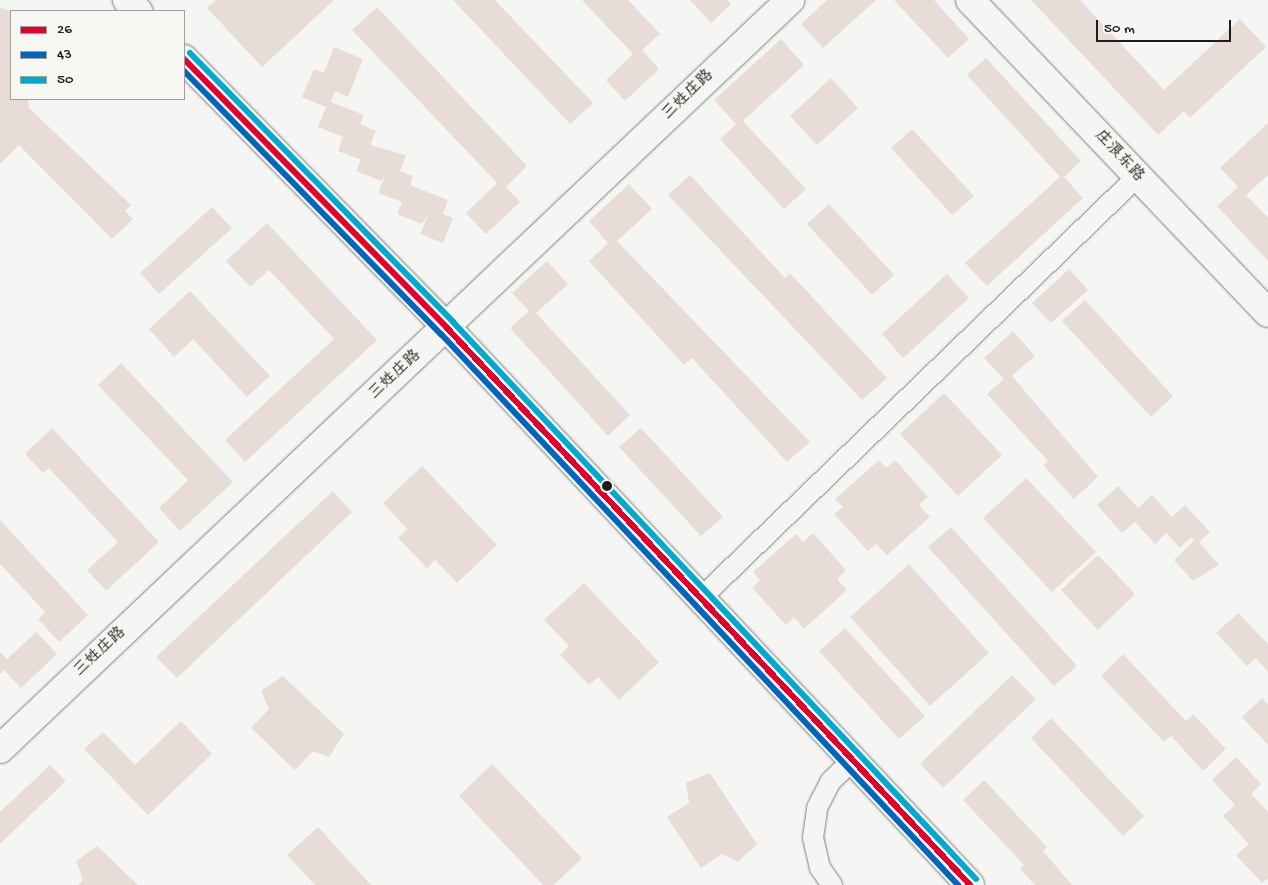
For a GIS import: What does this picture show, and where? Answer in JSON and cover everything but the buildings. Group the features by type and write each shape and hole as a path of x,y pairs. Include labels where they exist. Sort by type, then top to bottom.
{"street":[{"path":"127,0 137,10"},
{"name":"三姓庄路","path":"0,749 447,328 790,0"},
{"name":"庄浪东路","path":"970,0 1268,313"},
{"path":"185,59 447,328 970,885"},
{"path":"701,598 1137,177"},
{"path":"829,884 820,868 813,838 817,808 831,781 853,760"}],"transit line":[{"name":"50","path":"190,53 453,322 976,879"},
{"name":"26","path":"185,60 447,328 970,885"},
{"name":"43","path":"185,72 441,334 958,885"}]}
